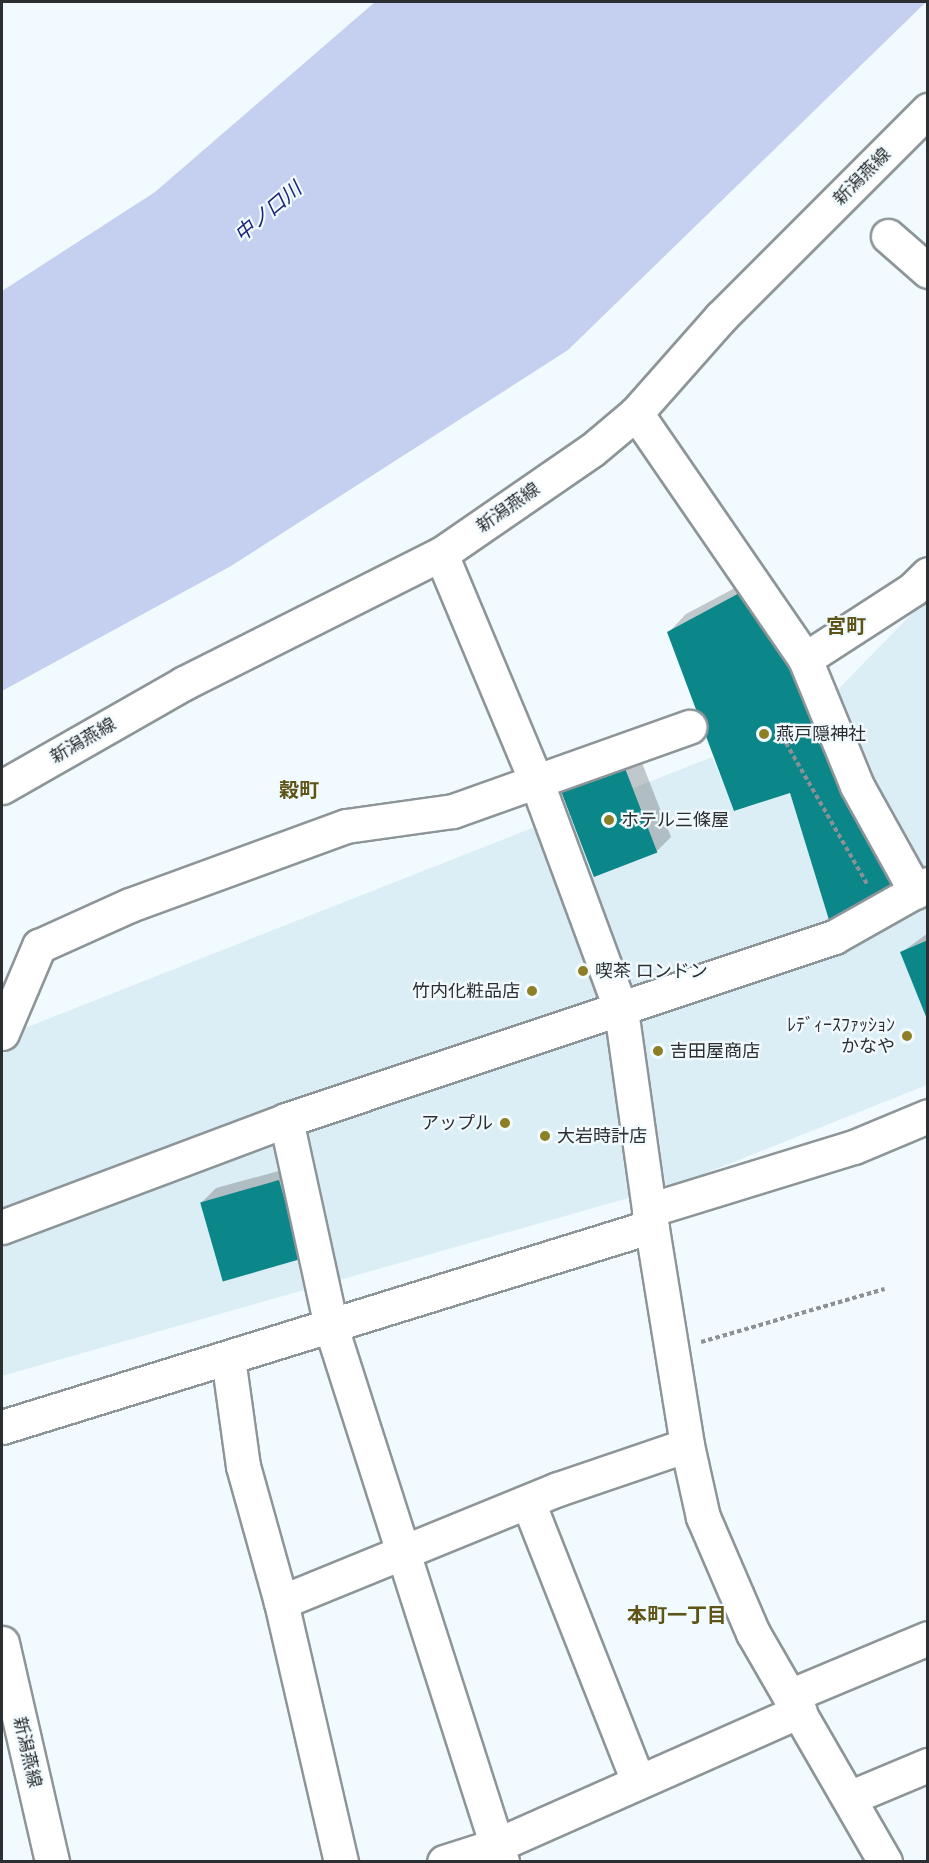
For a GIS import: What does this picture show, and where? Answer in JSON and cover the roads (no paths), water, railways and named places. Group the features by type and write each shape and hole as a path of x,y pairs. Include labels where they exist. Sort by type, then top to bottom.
{"street":[{"name":"新潟燕線","path":"2,788 184,683 441,554 592,450 636,413 721,317 927,110"},
{"path":"888,236 927,271"},
{"path":"2,1227 286,1120 834,938 922,888 857,786 806,659 636,413"},
{"path":"441,554 537,783 621,1010 650,1218 687,1445 703,1516 753,1633 796,1703 885,1862"},
{"path":"806,659 913,589 927,574"},
{"path":"2,1033 39,946 130,904 346,826 453,811 690,727"},
{"path":"2,1426 331,1327 854,1147 927,1116"},
{"path":"286,1120 331,1327 500,1853"},
{"path":"228,1358 243,1466 281,1602 341,1862"},
{"path":"281,1602 528,1502 687,1445"},
{"path":"528,1502 638,1780"},
{"path":"444,1862 500,1853 638,1780 927,1638"},
{"name":"新潟燕線","path":"2,1643 6,1679 52,1862"},
{"path":"849,1798 927,1765"}],"water":[{"name":"中ノ口川","path":"375,2 926,2 568,350 231,566 2,691 2,291 155,192"}],"place":[{"name":"燕戸隠神社","path":"764,734"},
{"name":"ホテル三條屋","path":"609,820"},
{"name":"喫茶 ロンドン","path":"583,971"},
{"name":"竹内化粧品店","path":"532,991"},
{"name":"ﾚﾃﾞｨｰｽﾌｧｯｼｮﾝ かなや","path":"907,1036"},
{"name":"吉田屋商店","path":"658,1051"},
{"name":"アップル","path":"505,1123"},
{"name":"大岩時計店","path":"545,1136"}],"district":[{"name":"宮町","path":"846,626"},
{"name":"穀町","path":"299,790"},
{"name":"本町一丁目","path":"677,1615"}]}
